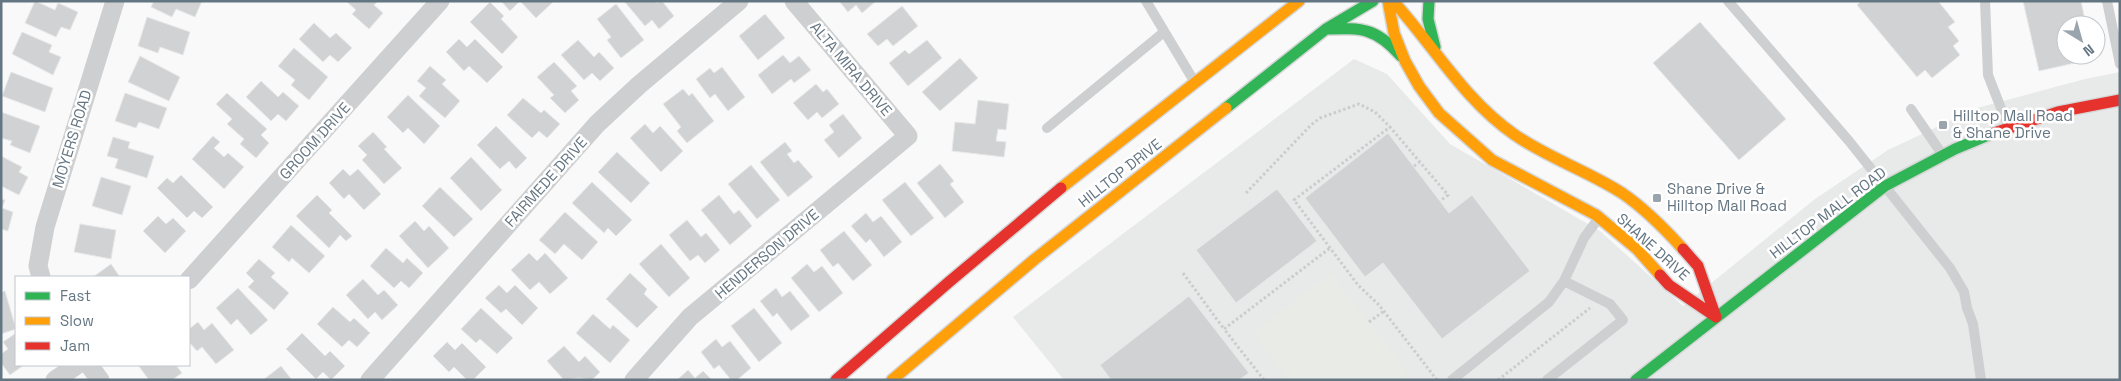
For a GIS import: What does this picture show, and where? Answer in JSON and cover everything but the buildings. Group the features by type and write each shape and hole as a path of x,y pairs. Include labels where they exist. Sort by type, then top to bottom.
{"street":[{"name":"MOYERS ROAD","path":"41,276 38,266 45,227 114,1"},
{"name":"GROOM DRIVE","path":"190,279 440,1"},
{"name":"FAIRMEDE DRIVE","path":"370,380 597,124 639,85 739,1"},
{"name":"ALTA MIRA DRIVE","path":"794,1 908,136"},
{"name":"HILLTOP DRIVE","path":"836,380 907,317 1195,82 1299,1"},
{"name":"HILLTOP DRIVE","path":"892,380 1035,259 1326,29 1373,1"},
{"name":"SHANE DRIVE","path":"1388,1 1394,33 1405,61 1419,86 1439,113 1492,160 1599,218 1637,249 1669,285 1716,317"},
{"name":"SHANE DRIVE","path":"1393,1 1413,23 1469,96 1515,135 1622,193 1663,227 1698,266 1716,317"},
{"path":"1429,1 1428,19 1437,56"},
{"path":"1326,29 1338,8"},
{"path":"1326,29 1362,28 1375,32 1386,38 1405,61"},
{"name":"HILLTOP MALL ROAD","path":"1636,380 1885,186 1943,155 2008,127 2058,112 2120,100"},
{"name":"HENDERSON DRIVE","path":"634,380 690,317 908,136"},
{"path":"55,380 75,366"},
{"path":"90,366 100,380"}],"lane":[{"path":"1146,1 1195,82"},
{"path":"1728,1 1849,141 1950,268 1964,292 1973,324 1981,380"},
{"path":"1985,1 1988,75 2008,127"},
{"path":"2107,1 2120,64"},
{"path":"1047,128 1164,32"},
{"path":"1911,109 1943,155"},
{"path":"1452,380 1549,302 1564,281 1584,238 1599,218"},
{"path":"1547,380 1623,320 1610,304 1564,281"}],"path":[{"path":"1246,193 1320,118 1358,104 1375,112 1390,127 1448,195 1440,201"},
{"path":"1390,127 1294,200 1358,285 1384,311 1437,380"},
{"path":"1414,166 1419,163"},
{"path":"1224,330 1330,248"},
{"path":"1182,273 1264,380"},
{"path":"1498,380 1590,308"},
{"path":"1369,322 1384,311"}],"shaded area":[{"path":"1354,59 1387,74 1450,144 1600,231 1683,306 1815,199 1888,150 1977,108 2085,79 2120,72 2120,380 1064,380 1013,317"},
{"path":"1327,276 1332,276 1409,373 1401,380 1288,380 1255,336 1256,331"}],"traffic: fast":[{"path":"1226,108 1326,29 1373,1"},
{"path":"1429,1 1428,19 1435,47"},
{"path":"1327,29 1350,29 1368,32 1384,40 1401,56"},
{"path":"1636,380 1885,186 1955,149 1991,134"}],"traffic: slow":[{"path":"1061,188 1299,1"},
{"path":"1388,1 1394,33 1405,61 1419,86 1439,113 1492,160 1596,215 1637,249 1660,275"},
{"path":"1393,1 1450,72 1480,106 1497,121 1515,135 1554,158 1622,193 1654,219 1683,249"},
{"path":"892,380 1035,259 1226,108"}],"traffic: jam":[{"path":"1991,134 2058,112 2120,100"},
{"path":"836,380 1061,188"},
{"path":"1683,249 1698,266 1716,317"},
{"path":"1660,275 1669,285 1716,317"}],"place":[{"name":"Hilltop Mall Road & Shane Drive","path":"1943,125"},
{"name":"Shane Drive & Hilltop Mall Road","path":"1657,198"}]}
